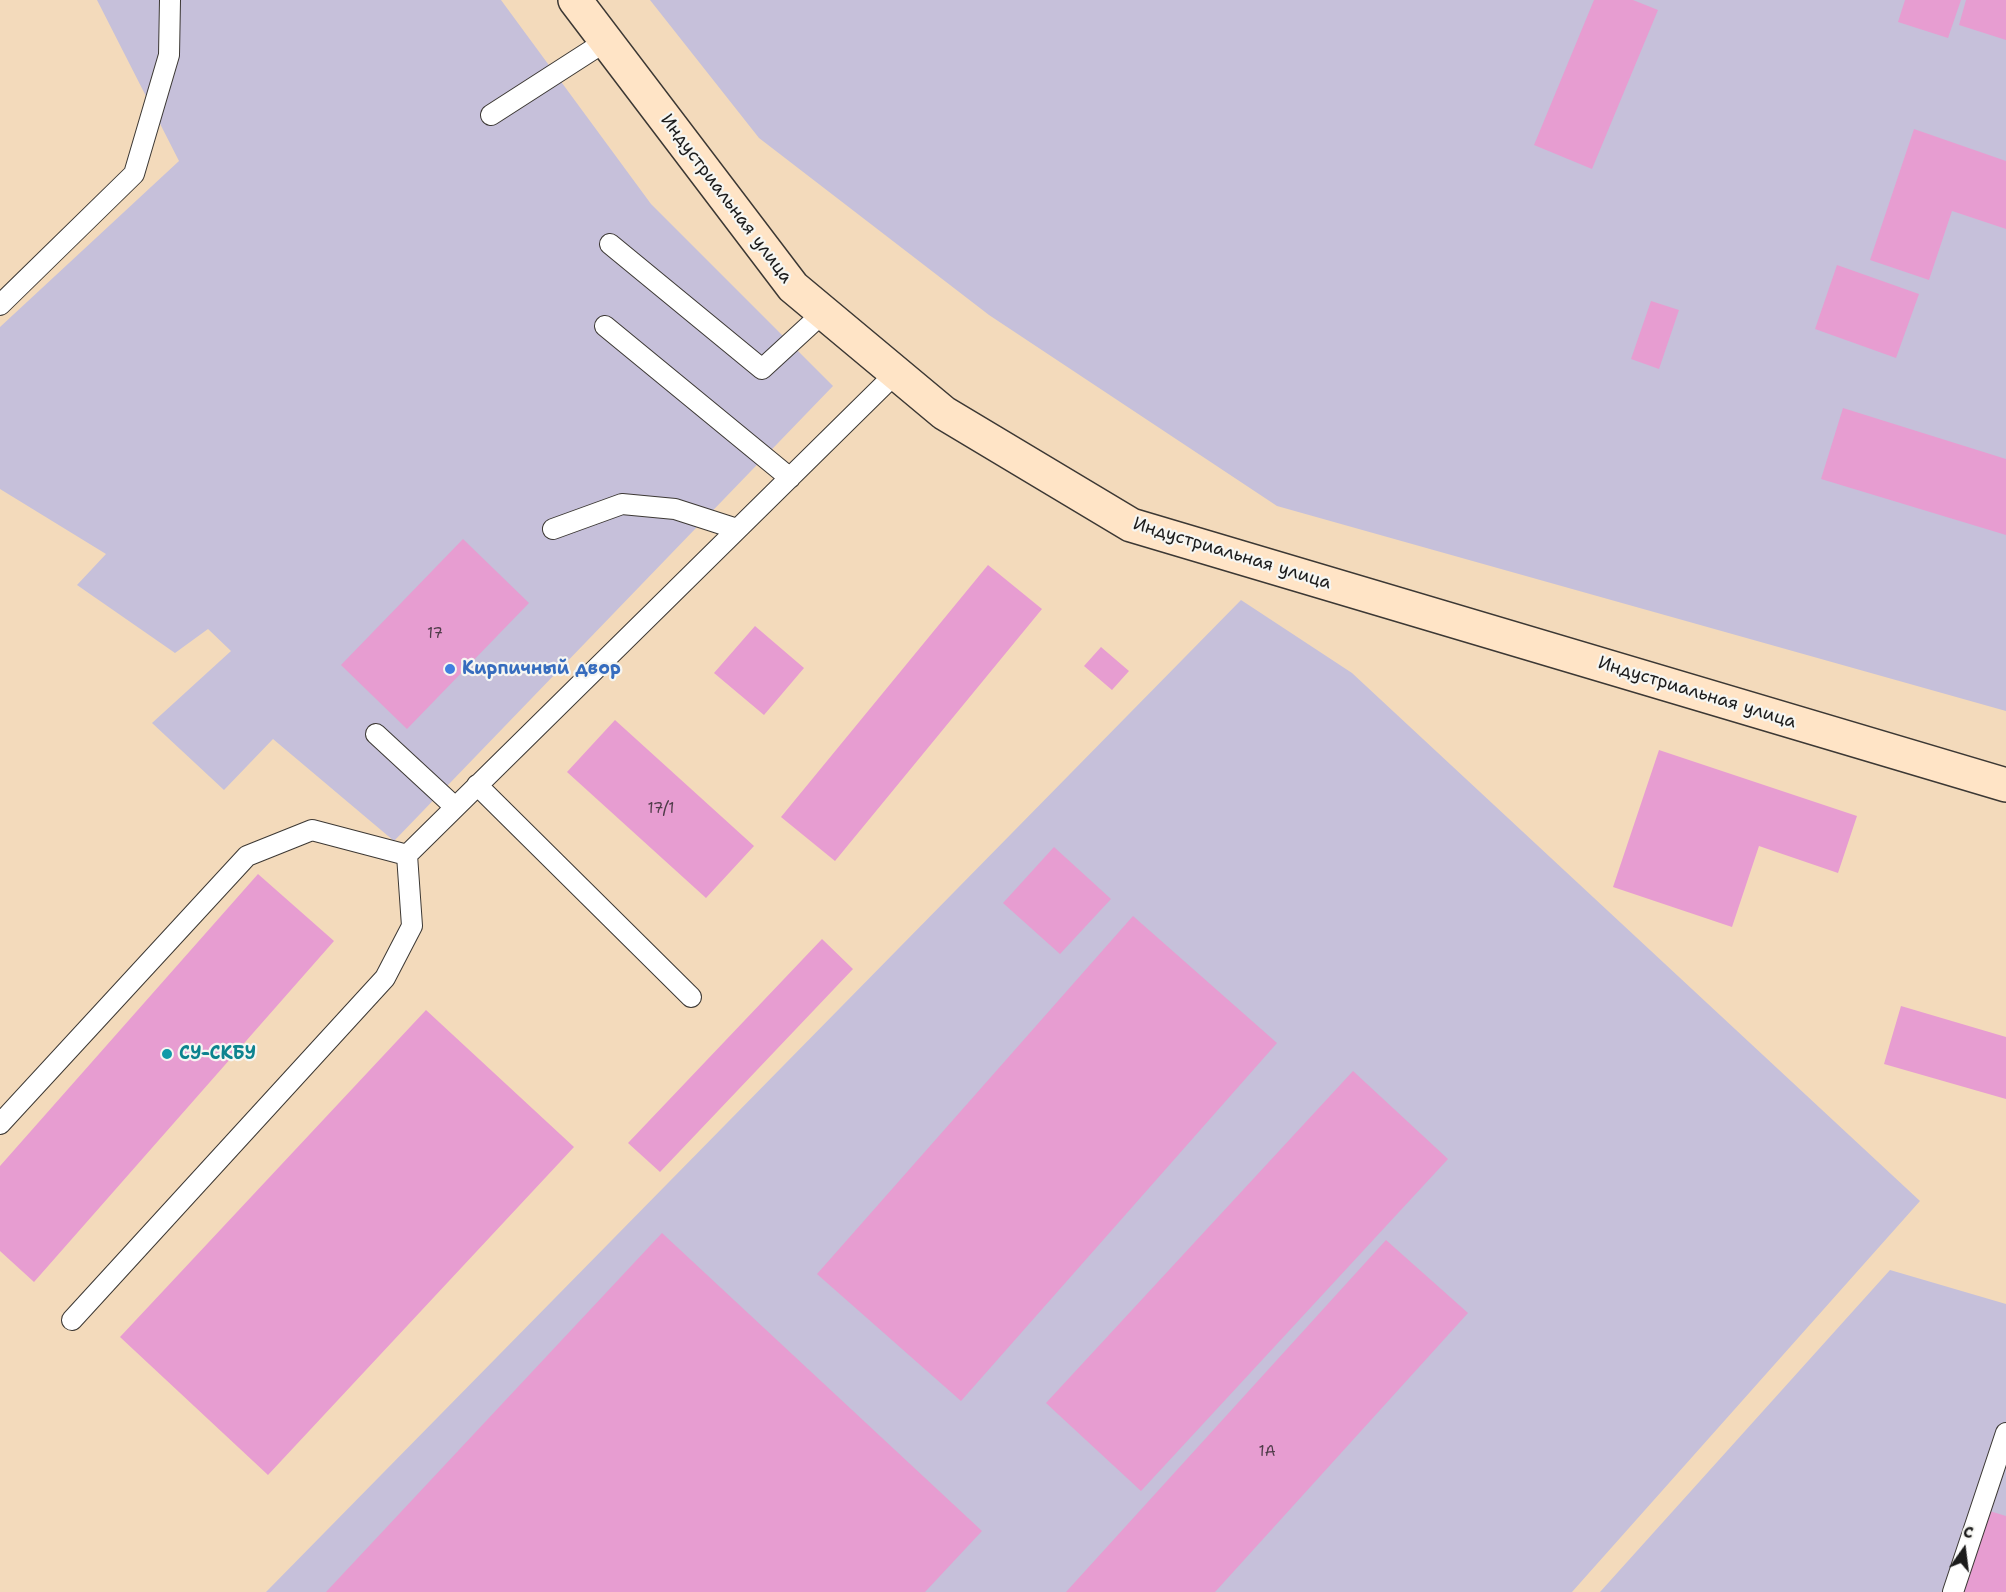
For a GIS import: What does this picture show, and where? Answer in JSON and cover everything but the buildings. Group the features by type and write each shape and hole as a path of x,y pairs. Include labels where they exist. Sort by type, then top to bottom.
{"street":[{"name":"Индустриальная улица","path":"575,0 793,287 944,414 1131,525 2006,785"}],"lane":[{"path":"0,305 134,174 169,55 170,0"},
{"path":"490,114 606,41"},
{"path":"610,244 762,369 824,312"},
{"path":"605,326 790,478"},
{"path":"72,1320 385,978 412,926 407,855 896,373"},
{"path":"554,529 622,504 675,509 737,529"},
{"path":"376,734 455,807"},
{"path":"477,785 691,997"},
{"path":"0,1124 247,855 312,830 407,855"},
{"path":"1953,1592 2006,1433"}],"shaded area":[{"path":"97,0 501,0 651,204 833,386 394,841 273,739 224,790 152,723 231,651 208,629 175,653 77,585 106,554 0,489 0,327 179,161"},
{"path":"650,0 2006,0 2006,711 1277,506 989,315 759,138"},
{"path":"1241,600 1352,673 1920,1201 1572,1592 266,1592"},
{"path":"1890,1270 2006,1304 2006,1592 1600,1592"}],"place":[{"name":"Кирпичный двор","path":"450,669"},
{"name":"СУ-СКБУ","path":"167,1054"}]}
